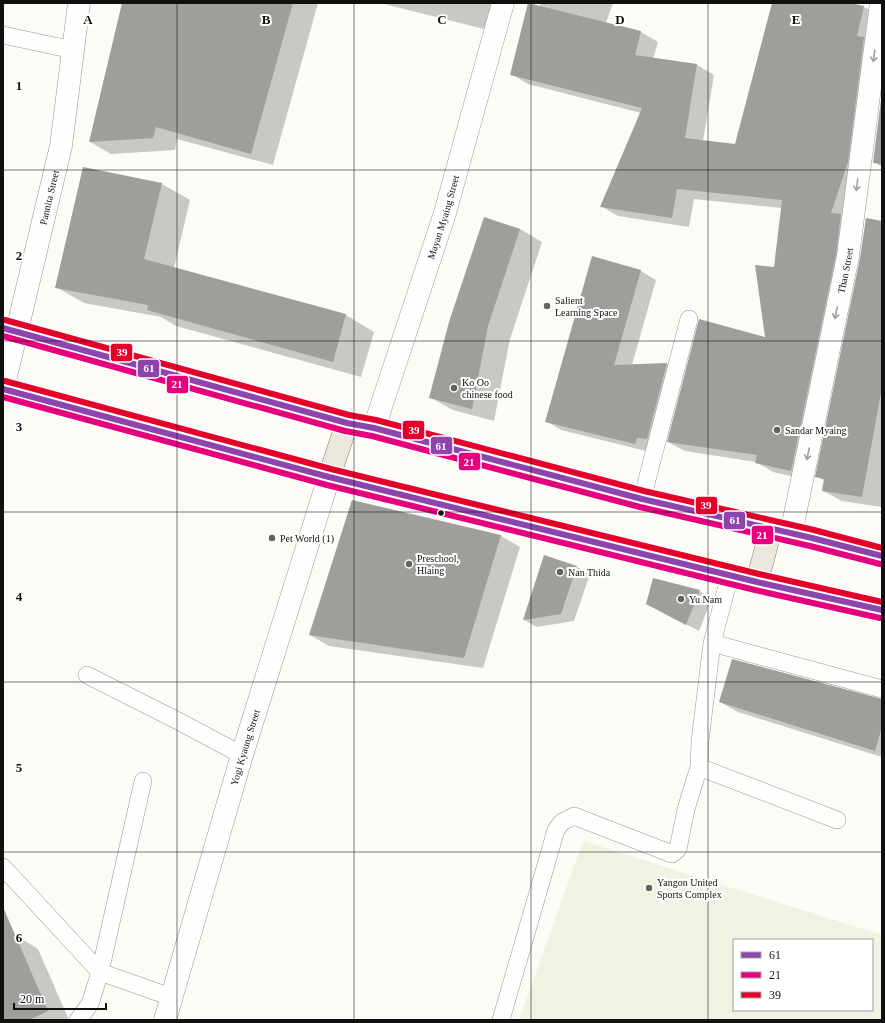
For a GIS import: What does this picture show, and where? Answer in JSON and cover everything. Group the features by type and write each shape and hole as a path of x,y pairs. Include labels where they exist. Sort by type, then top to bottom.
{"main road":[{"path":"10,330 347,423 374,428 642,499 812,538 882,556"},
{"path":"3,389 329,476 757,582 882,610"},
{"path":"329,476 347,423"},
{"path":"757,582 781,532"}],"street":[{"name":"Pannita Street","path":"3,389 10,330 60,146 79,3"},
{"name":"Mayan Myaing Street","path":"374,428 445,213 503,3"},
{"name":"Than Street","path":"781,532 848,256 881,3"},
{"name":"Yogi Kyaung Street","path":"165,1020 242,755 329,476"}],"lane":[{"path":"3,35 73,50"},
{"path":"642,499 689,319"},
{"path":"501,1020 556,830 562,822 574,816 672,854 678,849 686,809 699,767 700,741 712,643 730,575"},
{"path":"712,643 882,689"},
{"path":"87,675 242,755"},
{"path":"699,767 837,820"},
{"path":"78,1020 90,1004 100,972 143,781"},
{"path":"3,867 100,972 171,997"}],"green space":[{"name":"Yangon United Sports Complex","path":"583,841 882,935 882,1020 519,1020"}],"building":[{"path":"122,3 293,3 251,154 156,127 153,138 89,142"},
{"path":"528,3 641,31 635,55 697,64 685,138 735,144 772,3 850,3 864,6 857,36 864,37 848,162 831,213 841,214 836,254 791,471 755,463 757,455 667,442 699,319 765,337 755,265 774,267 782,200 677,189 672,218 600,207 642,108 510,75"},
{"path":"882,92 882,164 873,163"},
{"path":"83,167 162,183 144,259 346,314 333,362 147,310 148,305 55,288"},
{"path":"484,217 520,229 488,326 472,409 429,398 449,322"},
{"path":"866,218 882,221 882,387 862,497 822,491 824,479 815,477 860,258"},
{"path":"592,256 641,270 614,365 667,363 647,439 637,438 635,444 545,422"},
{"path":"352,500 501,535 464,658 309,635"},
{"path":"544,555 577,566 561,614 523,620"},
{"path":"653,578 700,590 686,625 646,604"},
{"path":"732,659 882,699 882,727 875,751 719,702"},
{"path":"3,907 48,1011 29,1020 3,1020"}],"transit line":[{"name":"39","path":"5,320 349,415 376,420 644,491 814,530 882,548"},
{"name":"61","path":"3,328 347,423 374,428 642,499 812,538 882,556"},
{"name":"21","path":"3,336 345,431 372,436 640,507 810,546 880,564"},
{"name":"39","path":"5,381 331,469 759,574 882,602"},
{"name":"61","path":"3,389 329,477 757,582 882,610"},
{"name":"21","path":"3,397 327,485 755,590 880,618"}],"place":[{"name":"Salient Learning Space","path":"547,306"},
{"name":"Ko Oo chinese food","path":"454,388"},
{"name":"Sandar Myaing","path":"777,430"},
{"name":"Pet World (1)","path":"272,538"},
{"name":"Preschool, Hlaing","path":"409,564"},
{"name":"Nan Thida","path":"560,572"},
{"name":"Yu Nam","path":"681,599"},
{"name":"Yangon United Sports Complex","path":"649,888"}]}
